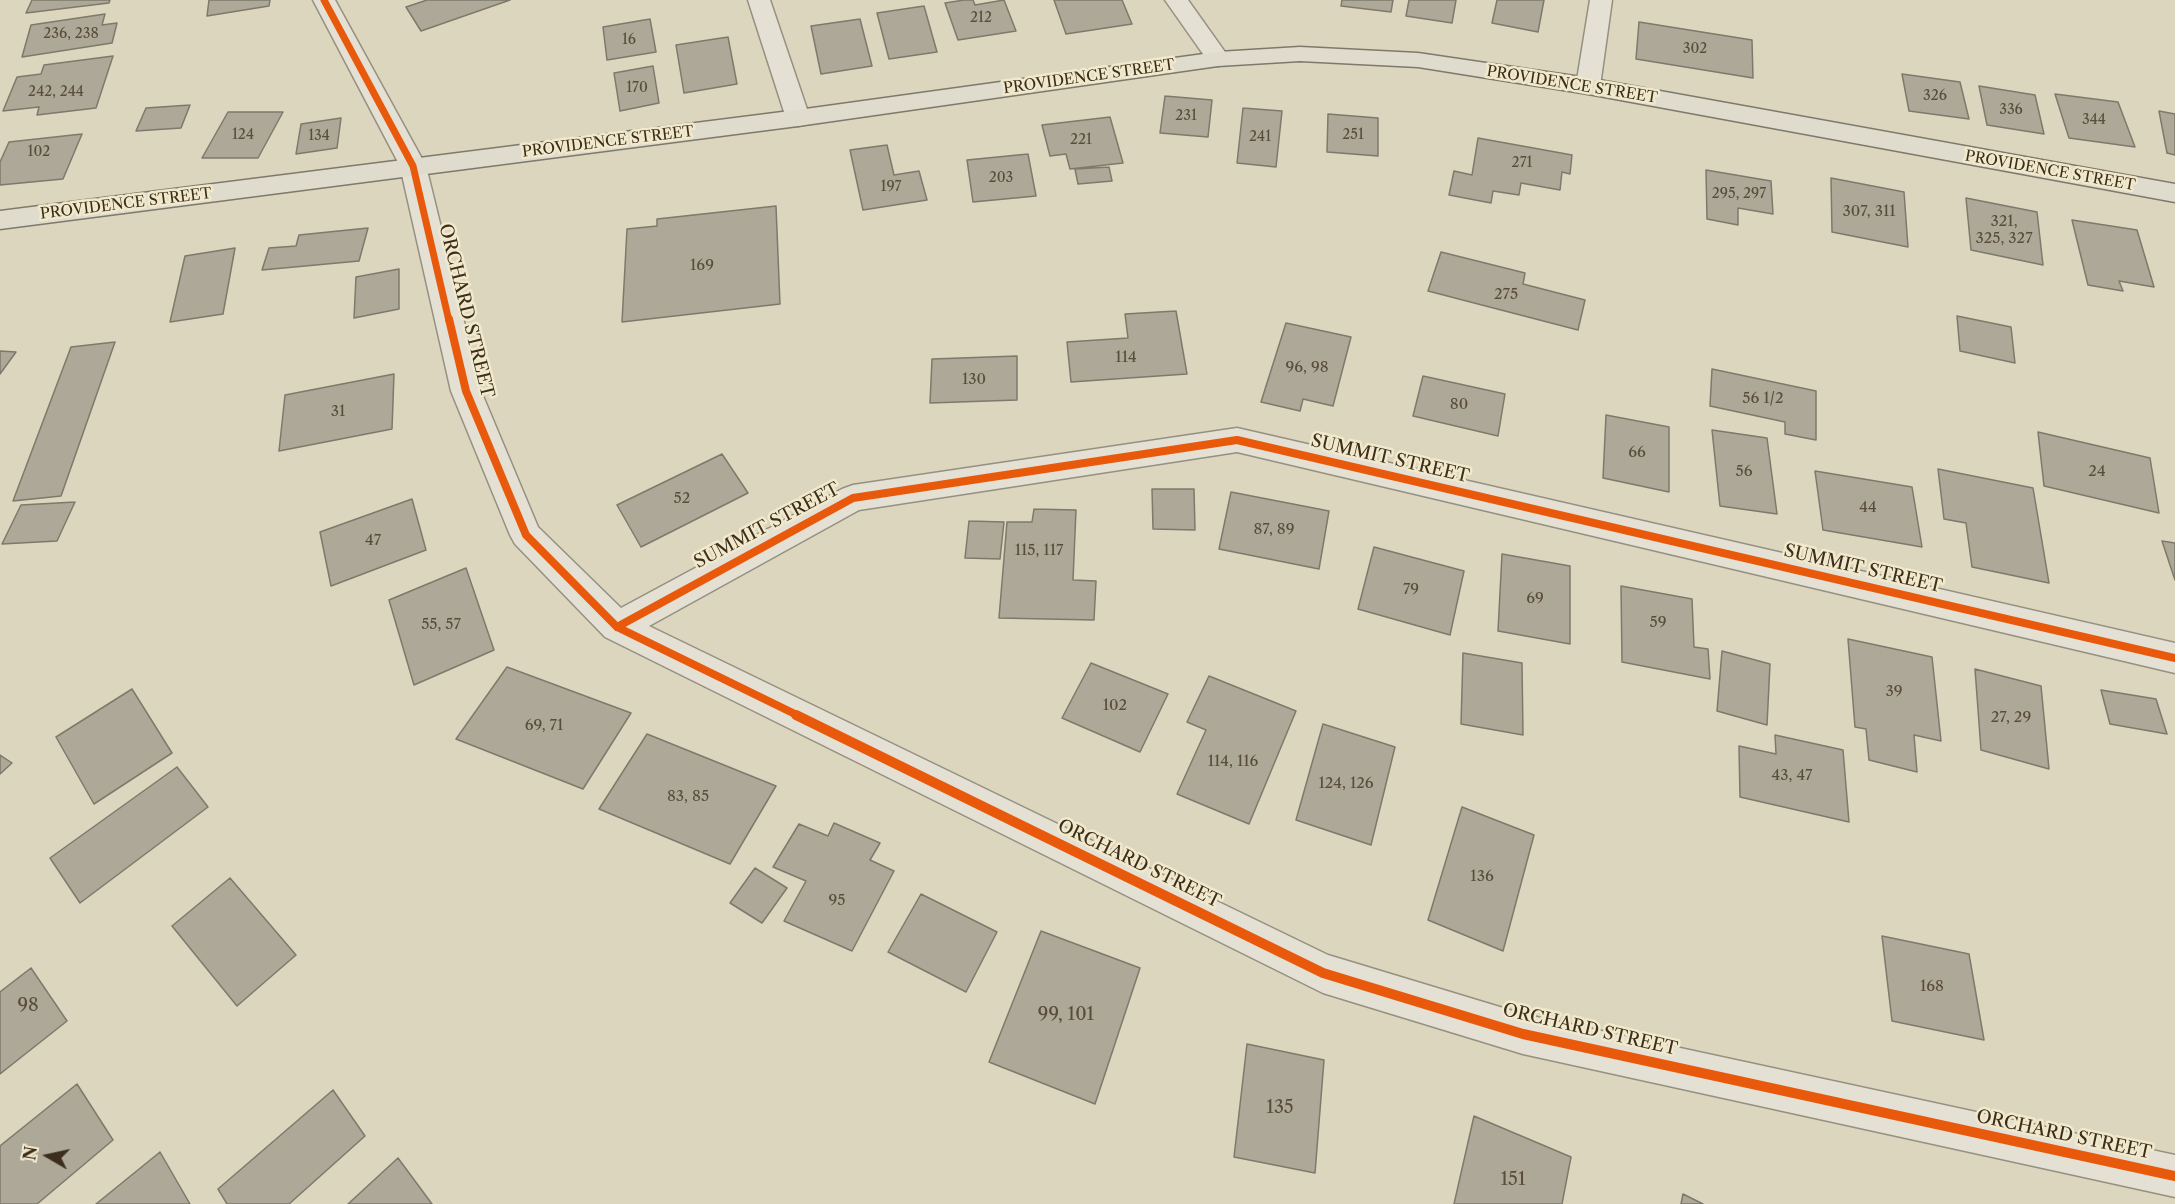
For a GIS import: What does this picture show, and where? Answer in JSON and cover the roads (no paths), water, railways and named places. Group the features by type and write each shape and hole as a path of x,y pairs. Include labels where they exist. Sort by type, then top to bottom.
{"main road":[{"name":"PROVIDENCE STREET","path":"0,220 798,118 1218,59 1300,54 1418,60 1588,86 2175,193"}],"street":[{"name":"ORCHARD STREET","path":"324,0 413,166 466,391 526,535 617,627 1323,973 1523,1034 2175,1176"},
{"path":"759,0 798,118"},
{"path":"1176,0 1218,59"},
{"path":"1588,86 1601,0"},
{"name":"SUMMIT STREET","path":"617,627 853,498 1237,440 2175,658"}]}
